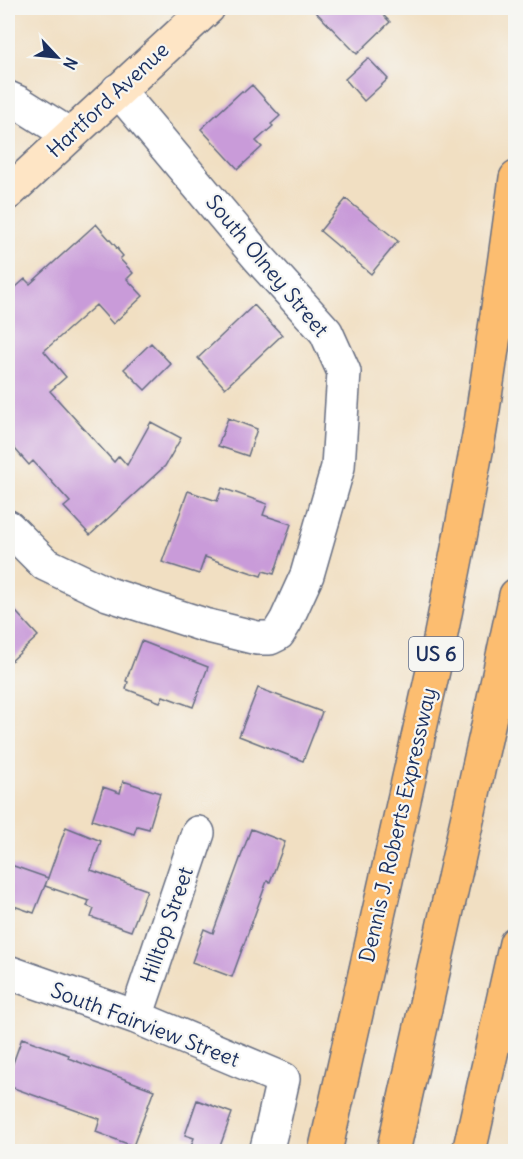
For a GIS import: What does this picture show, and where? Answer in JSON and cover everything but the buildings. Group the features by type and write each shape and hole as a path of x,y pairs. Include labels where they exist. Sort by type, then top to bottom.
{"highway":[{"name":"Dennis J. Roberts Expressway","path":"326,1143 439,644 460,538 480,430 516,178"},
{"path":"393,1152 516,595"},
{"path":"469,1152 516,943"}],"main road":[{"name":"Hartford Avenue","path":"8,193 208,8"}],"street":[{"name":"South Olney Street","path":"8,527 45,564 108,594 204,626 257,638 270,638 278,634 286,621 307,575 338,467 344,372 326,332 259,258 118,90"},
{"path":"8,98 70,135"},
{"name":"Hilltop Street","path":"136,1017 198,833"},
{"name":"South Fairview Street","path":"8,972 136,1017 283,1079 266,1152"}]}
